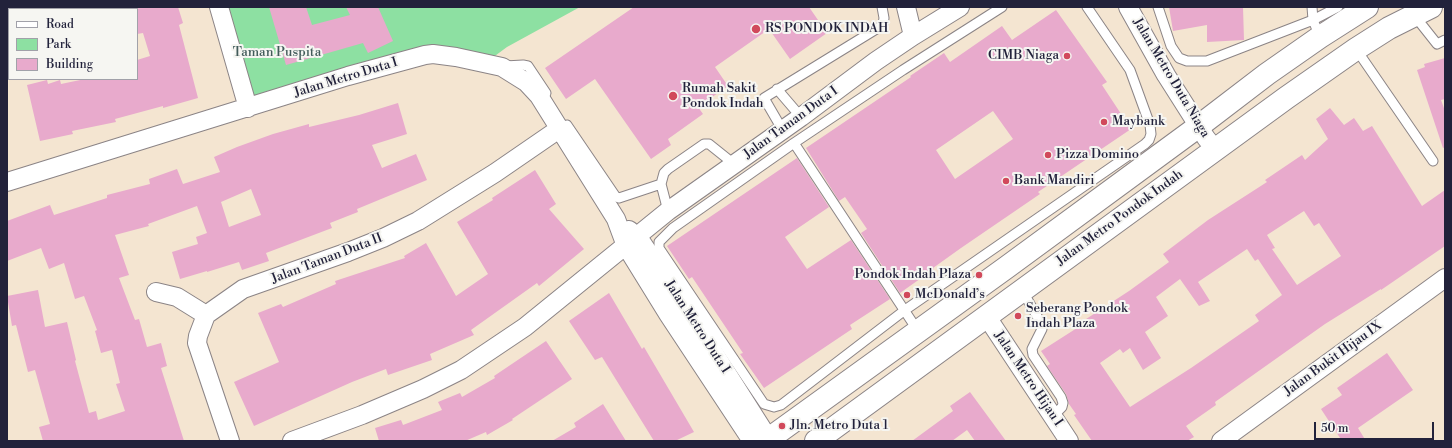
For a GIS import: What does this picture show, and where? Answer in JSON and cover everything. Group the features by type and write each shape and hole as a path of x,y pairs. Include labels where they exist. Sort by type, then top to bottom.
{"highway":[{"name":"Jalan Metro Pondok Indah","path":"764,440 1007,267 1198,126 1267,74 1317,29 1367,7"},
{"name":"Jalan Metro Pondok Indah","path":"816,441 1215,149 1356,49 1422,11"}],"street":[{"path":"219,7 248,108"},
{"path":"906,7 913,36"},
{"name":"Jalan Taman Duta I","path":"632,241 668,211 801,117 876,60 960,7"},
{"name":"Jalan Metro Duta Niaga","path":"1128,7 1166,74 1198,126 1215,149"},
{"name":"Jalan Metro Duta I","path":"7,182 348,76 425,55 433,54 456,57 502,67 526,82 539,96 616,219 632,241 688,301 713,368 753,401 764,440"},
{"name":"Jalan Taman Duta II","path":"206,315 243,289 348,252 383,238 418,220 495,173 559,129"},
{"path":"292,441 423,390 461,370 525,328 632,241"},
{"name":"Jalan Metro Duta I","path":"632,241 668,314 713,368 764,440"},
{"name":"Jalan Bukit Hijau IX","path":"1221,441 1445,278"},
{"path":"156,292 177,297 206,315 197,343 230,441"},
{"path":"668,314 688,301"},
{"name":"Jalan Metro Hijau I","path":"987,317 1069,441"}],"lane":[{"path":"782,129 764,99 765,96 878,28 883,24 884,18 882,7"},
{"path":"1002,7 794,143 673,228 659,242 659,248 688,301 753,401 774,408 781,404 904,310 1149,140 1151,134 1150,125 1130,70 1087,7"},
{"path":"1158,7 1171,46 1179,58 1187,61 1207,61 1317,29 1338,7"},
{"path":"1312,7 1317,29"},
{"path":"1422,11 1437,44 1445,40"},
{"path":"1356,49 1433,161"},
{"path":"502,67 528,66 616,197 619,198 661,184"},
{"path":"777,89 801,117"},
{"path":"794,143 918,331"},
{"path":"668,211 661,184 664,173 668,168 704,144 709,144 734,164"},
{"path":"1022,290 1042,325 1042,329 1032,349 1033,355 1063,403 1062,407 1053,416"}],"green space":[{"name":"Taman Puspita","path":"216,7 580,7 507,47 484,64 433,57 245,112"}],"building":[{"path":"178,7 183,23 179,25 198,98 115,119 116,122 72,131 73,134 40,141 27,85 47,80 48,84 60,80 61,84 80,80 138,80 138,60 150,56 143,33 138,34 137,8"},
{"path":"269,7 306,7 312,25 350,15 346,7 378,7 393,41 368,53 363,43 286,65"},
{"path":"634,7 809,7 827,33 790,59 769,29 715,67 728,86 698,107 703,114 668,139 671,145 651,159 595,79 566,99 545,68"},
{"path":"1169,7 1243,7 1244,40 1207,42 1207,25 1173,31"},
{"path":"1056,10 1107,82 1102,85 1131,129 1038,192 1040,194 961,248 900,293 861,233 867,229 845,197 839,201 806,148 944,53 950,62 1002,26 1012,40","holes":["993,111 1013,139 955,179 936,150"]},
{"path":"1445,58 1445,99 1441,100 1445,111 1445,147 1443,148 1417,70 1425,67 1424,64"},
{"path":"398,103 407,134 372,145 382,168 416,154 427,180 357,209 358,212 330,223 332,228 266,253 269,261 242,270 239,262 180,279 172,252 198,244 196,237 207,233 197,206 148,224 149,226 115,235 129,275 119,278 135,320 139,319 147,347 161,343 167,366 161,368 184,441 43,441 39,427 50,424 35,370 28,372 16,325 12,326 7,296 38,290 45,327 67,322 75,361 89,413 96,411 98,420 125,411 116,384 120,383 112,350 101,353 95,331 97,330 84,296 75,299 64,263 49,269 41,248 7,261 7,221 50,205 54,215 107,198 107,195 150,184 149,179 177,169 183,184 220,172 214,157 237,147 273,134 309,124 309,127 359,115","holes":["251,189 261,215 229,227 221,202"]},
{"path":"1330,108 1344,125 1354,118 1363,131 1372,126 1422,206 1445,190 1445,246 1381,290 1325,324 1215,402 1216,405 1186,426 1194,437 1187,441 1092,441 1074,415 1076,414 1069,404 1066,394 1047,366 1050,364 1041,351 1077,328 1081,325 1080,323 1129,291 1169,262 1163,254 1208,220 1267,182 1265,180 1302,155 1305,160 1328,139 1316,119","holes":["1304,211 1314,226 1319,223 1341,256 1297,285 1272,249 1275,248 1267,235","1247,249 1255,261 1258,259 1282,295 1255,315 1259,321 1191,368 1130,407 1100,363 1120,349 1123,353 1130,348 1143,370 1161,358 1145,332 1168,316 1156,297 1180,279 1199,306 1210,301 1198,282"]},
{"path":"797,158 829,207 785,237 807,269 851,240 890,299 850,325 852,329 764,388 740,354 743,353 692,277 689,279 667,246"},
{"path":"535,170 556,204 549,209 584,249 539,286 537,283 471,330 474,335 430,354 432,360 388,375 386,369 352,382 254,426 234,382 279,362 258,313 281,304 283,307 336,284 335,281 405,258 404,256 426,243 456,296 488,274 457,222 493,200 492,198"},
{"path":"609,293 642,349 644,347 694,432 675,441 654,441 602,357 595,360 569,321"},
{"path":"546,341 572,379 512,419 513,420 487,435 486,432 465,441 379,441 375,428 401,420 403,425 442,410 438,402 460,393 462,397 495,378 494,376"},
{"path":"1387,353 1413,390 1358,428 1366,441 1342,441 1321,409 1342,395 1337,388"},
{"path":"970,392 1006,441 975,441 967,430 952,441 912,441 953,411 950,406"},
{"path":"603,404 626,441 552,441 576,427 574,423"}],"place":[{"name":"RS PONDOK INDAH","path":"756,29"},
{"name":"CIMB Niaga","path":"1067,56"},
{"name":"Rumah Sakit Pondok Indah","path":"673,96"},
{"name":"Maybank","path":"1104,122"},
{"name":"Pizza Domino","path":"1048,155"},
{"name":"Bank Mandiri","path":"1006,181"},
{"name":"Pondok Indah Plaza","path":"979,275"},
{"name":"McDonald’s","path":"907,295"},
{"name":"Seberang Pondok Indah Plaza","path":"1018,316"},
{"name":"Jln. Metro Duta 1","path":"782,426"}]}
